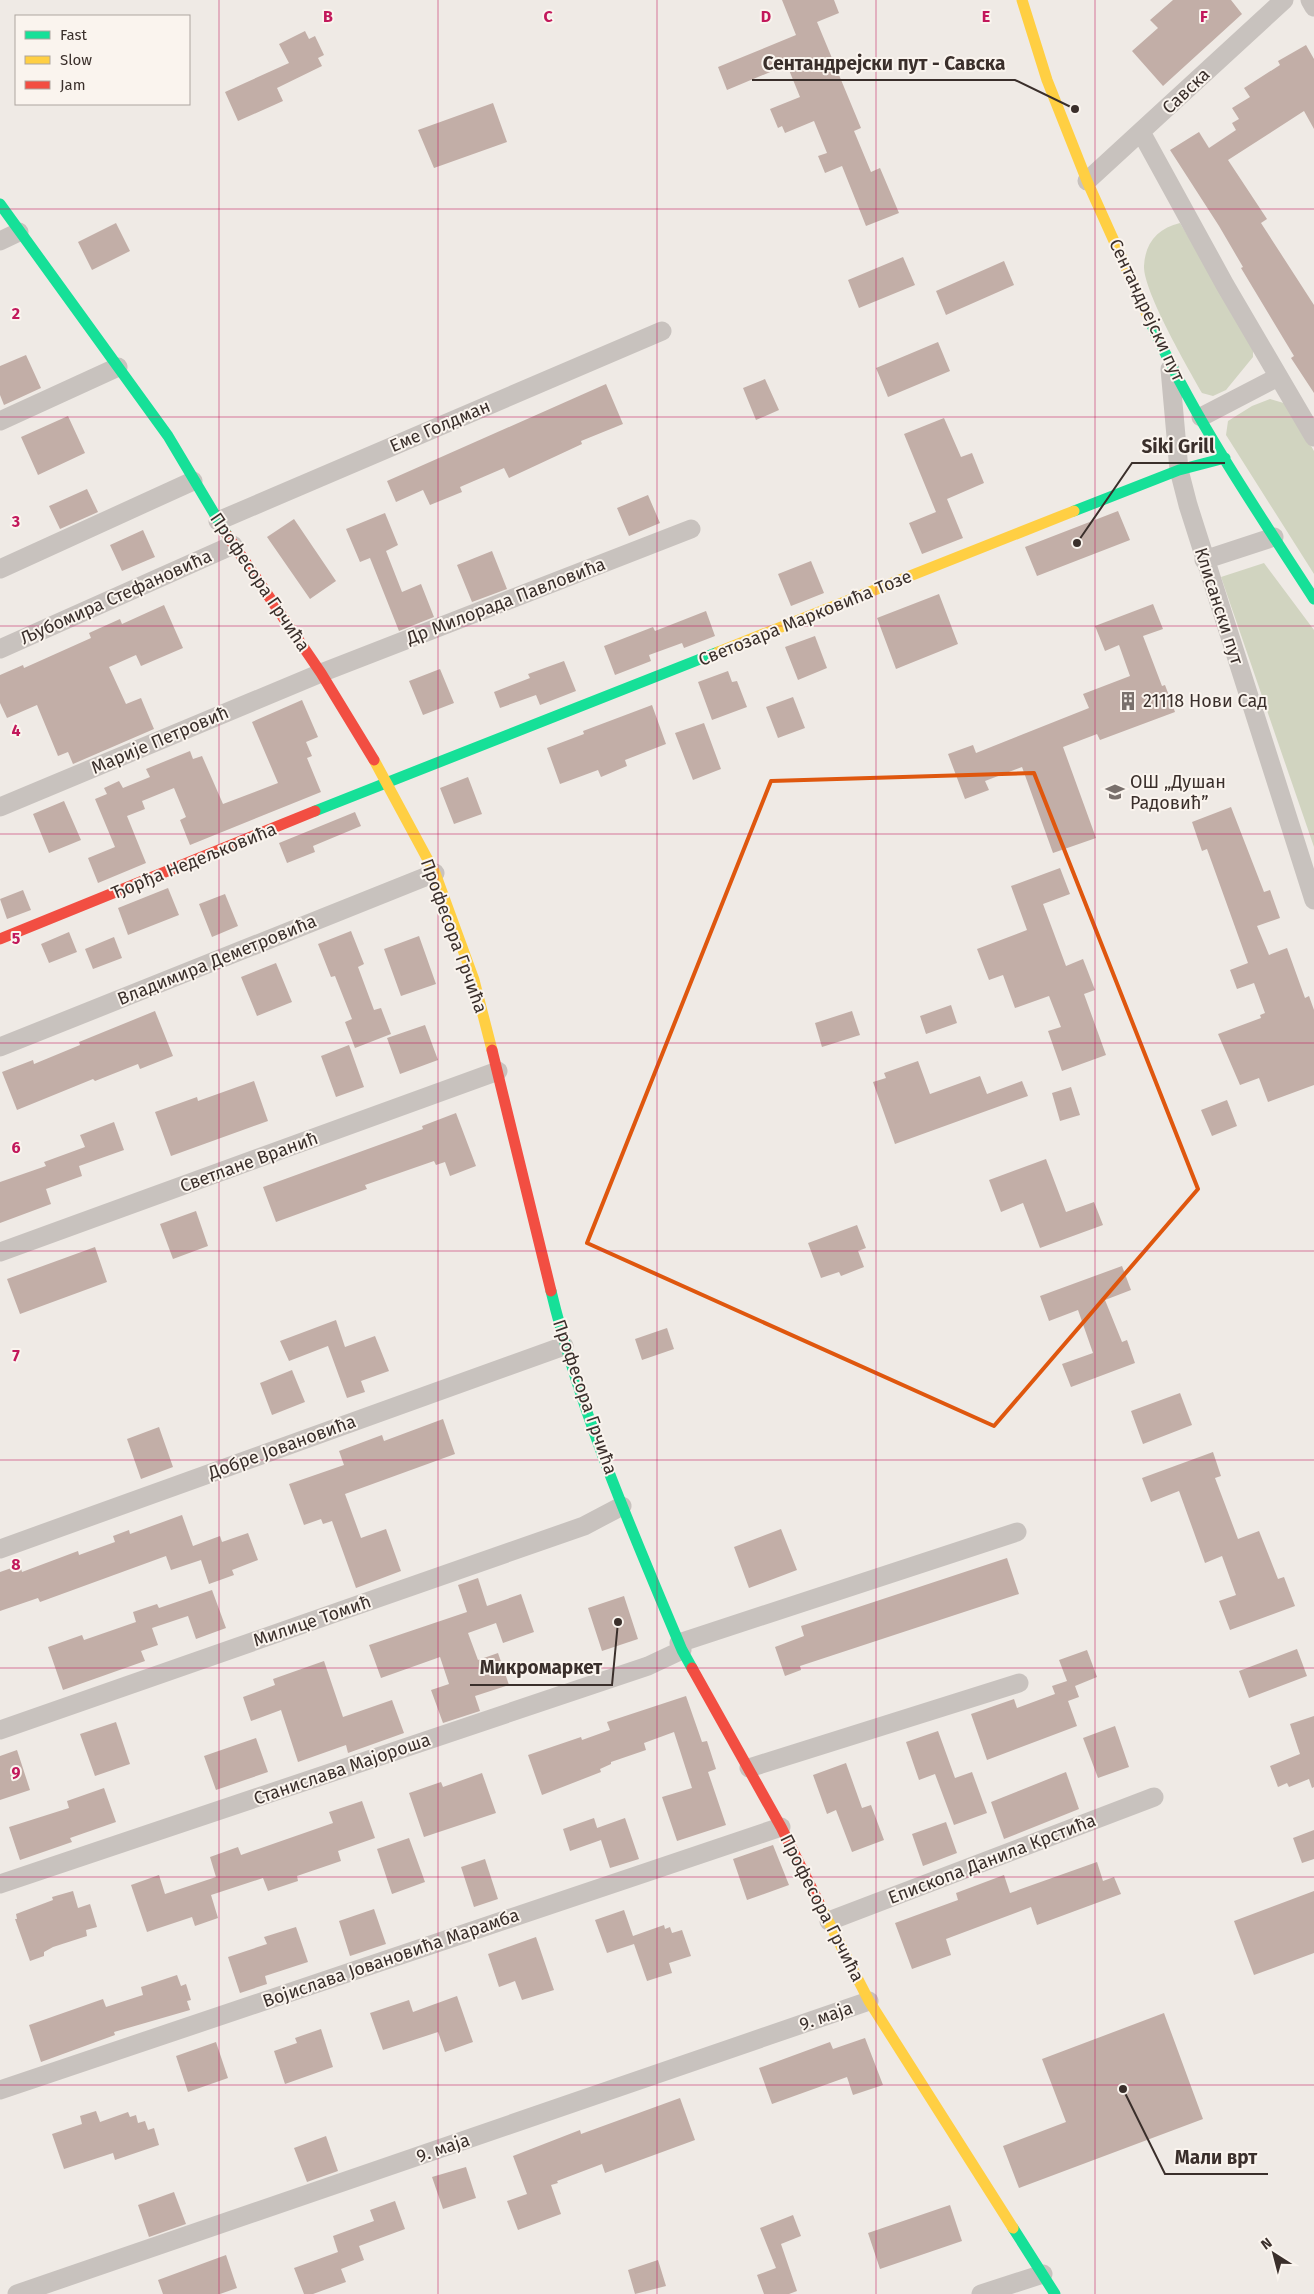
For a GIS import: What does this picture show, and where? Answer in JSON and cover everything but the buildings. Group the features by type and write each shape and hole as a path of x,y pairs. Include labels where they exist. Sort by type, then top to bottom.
{"street":[{"name":"Сентандрејски пут","path":"1022,0 1047,80 1087,181 1169,363 1225,458 1314,600"},
{"name":"Савска","path":"1087,181 1284,0"},
{"path":"1310,0 1314,7"},
{"path":"1141,132 1278,377 1314,437"},
{"name":"Професора Грчића","path":"0,204 168,436 193,481 233,545 321,673 387,782 435,873 474,980 498,1071 564,1346 622,1506 681,1647 782,1827 869,2001 1055,2294"},
{"path":"0,241 19,232"},
{"name":"Еме Голдман","path":"218,521 662,332"},
{"name":"Клисански пут","path":"1169,363 1179,470 1204,560 1314,900"},
{"path":"0,422 118,367"},
{"path":"1201,417 1278,377"},
{"name":"Светозара Марковића Тозе","path":"387,782 1179,470 1225,458"},
{"path":"0,569 193,481"},
{"name":"Др Милорада Павловића","path":"321,673 691,529"},
{"path":"1204,560 1274,537"},
{"name":"Љубомира Стефановића","path":"0,649 233,545"},
{"name":"Марије Петровић","path":"0,807 321,673"},
{"name":"Ђорђа Недељковића","path":"0,939 387,782"},
{"name":"Владимира Деметровића","path":"0,1047 435,873"},
{"name":"Светлане Вранић","path":"0,1252 498,1071"},
{"name":"Добре Јовановића","path":"0,1549 564,1346"},
{"name":"Милице Томић","path":"0,1730 584,1526 622,1506"},
{"path":"681,1647 1017,1532"},
{"name":"Станислава Мајороша","path":"0,1884 648,1666 681,1647"},
{"path":"749,1768 1019,1683"},
{"name":"Епископа Данила Крстића","path":"829,1920 1154,1797"},
{"name":"Војислава Јовановића Марамба","path":"0,2090 782,1827"},
{"name":"9. маја","path":"16,2294 869,2001"},
{"path":"981,2294 1043,2274"}],"highlighted area":[{"path":"1034,773 1198,1189 994,1426 587,1243 771,781"}],"green space":[{"path":"1180,223 1253,344 1253,357 1226,390 1213,396 1202,393 1167,330 1146,278 1144,266 1150,244 1159,233 1172,225"},
{"path":"1270,399 1287,404 1314,451 1314,574 1226,435 1228,421 1252,406"},
{"path":"1264,563 1314,630 1314,847 1221,577"}],"traffic: fast":[{"path":"0,204 168,436 227,535"},
{"path":"1150,321 1167,357 1206,428 1314,599"},
{"path":"1074,511 1179,470 1225,458"},
{"path":"315,811 718,652"},
{"path":"551,1291 577,1383 609,1473 682,1650 692,1668"},
{"path":"1013,2228 1055,2294"}],"traffic: slow":[{"path":"1022,0 1047,80 1087,181 1150,321"},
{"path":"718,652 1074,511"},
{"path":"374,760 435,873 474,980 492,1050"},
{"path":"819,1903 869,2001 1013,2228"}],"traffic: jam":[{"path":"227,535 321,673 374,760"},
{"path":"0,939 315,811"},
{"path":"492,1050 551,1291"},
{"path":"692,1668 781,1827 819,1903"}],"place":[{"name":"Сентандрејски пут - Савска","path":"1075,109"},
{"name":"Siki Grill","path":"1077,543"},
{"name":"21118 Нови Сад","path":"1128,701"},
{"name":"ОШ „Душан Радовић”","path":"1115,792"},
{"name":"Микромаркет","path":"618,1622"},
{"name":"Мали врт","path":"1123,2089"}]}
